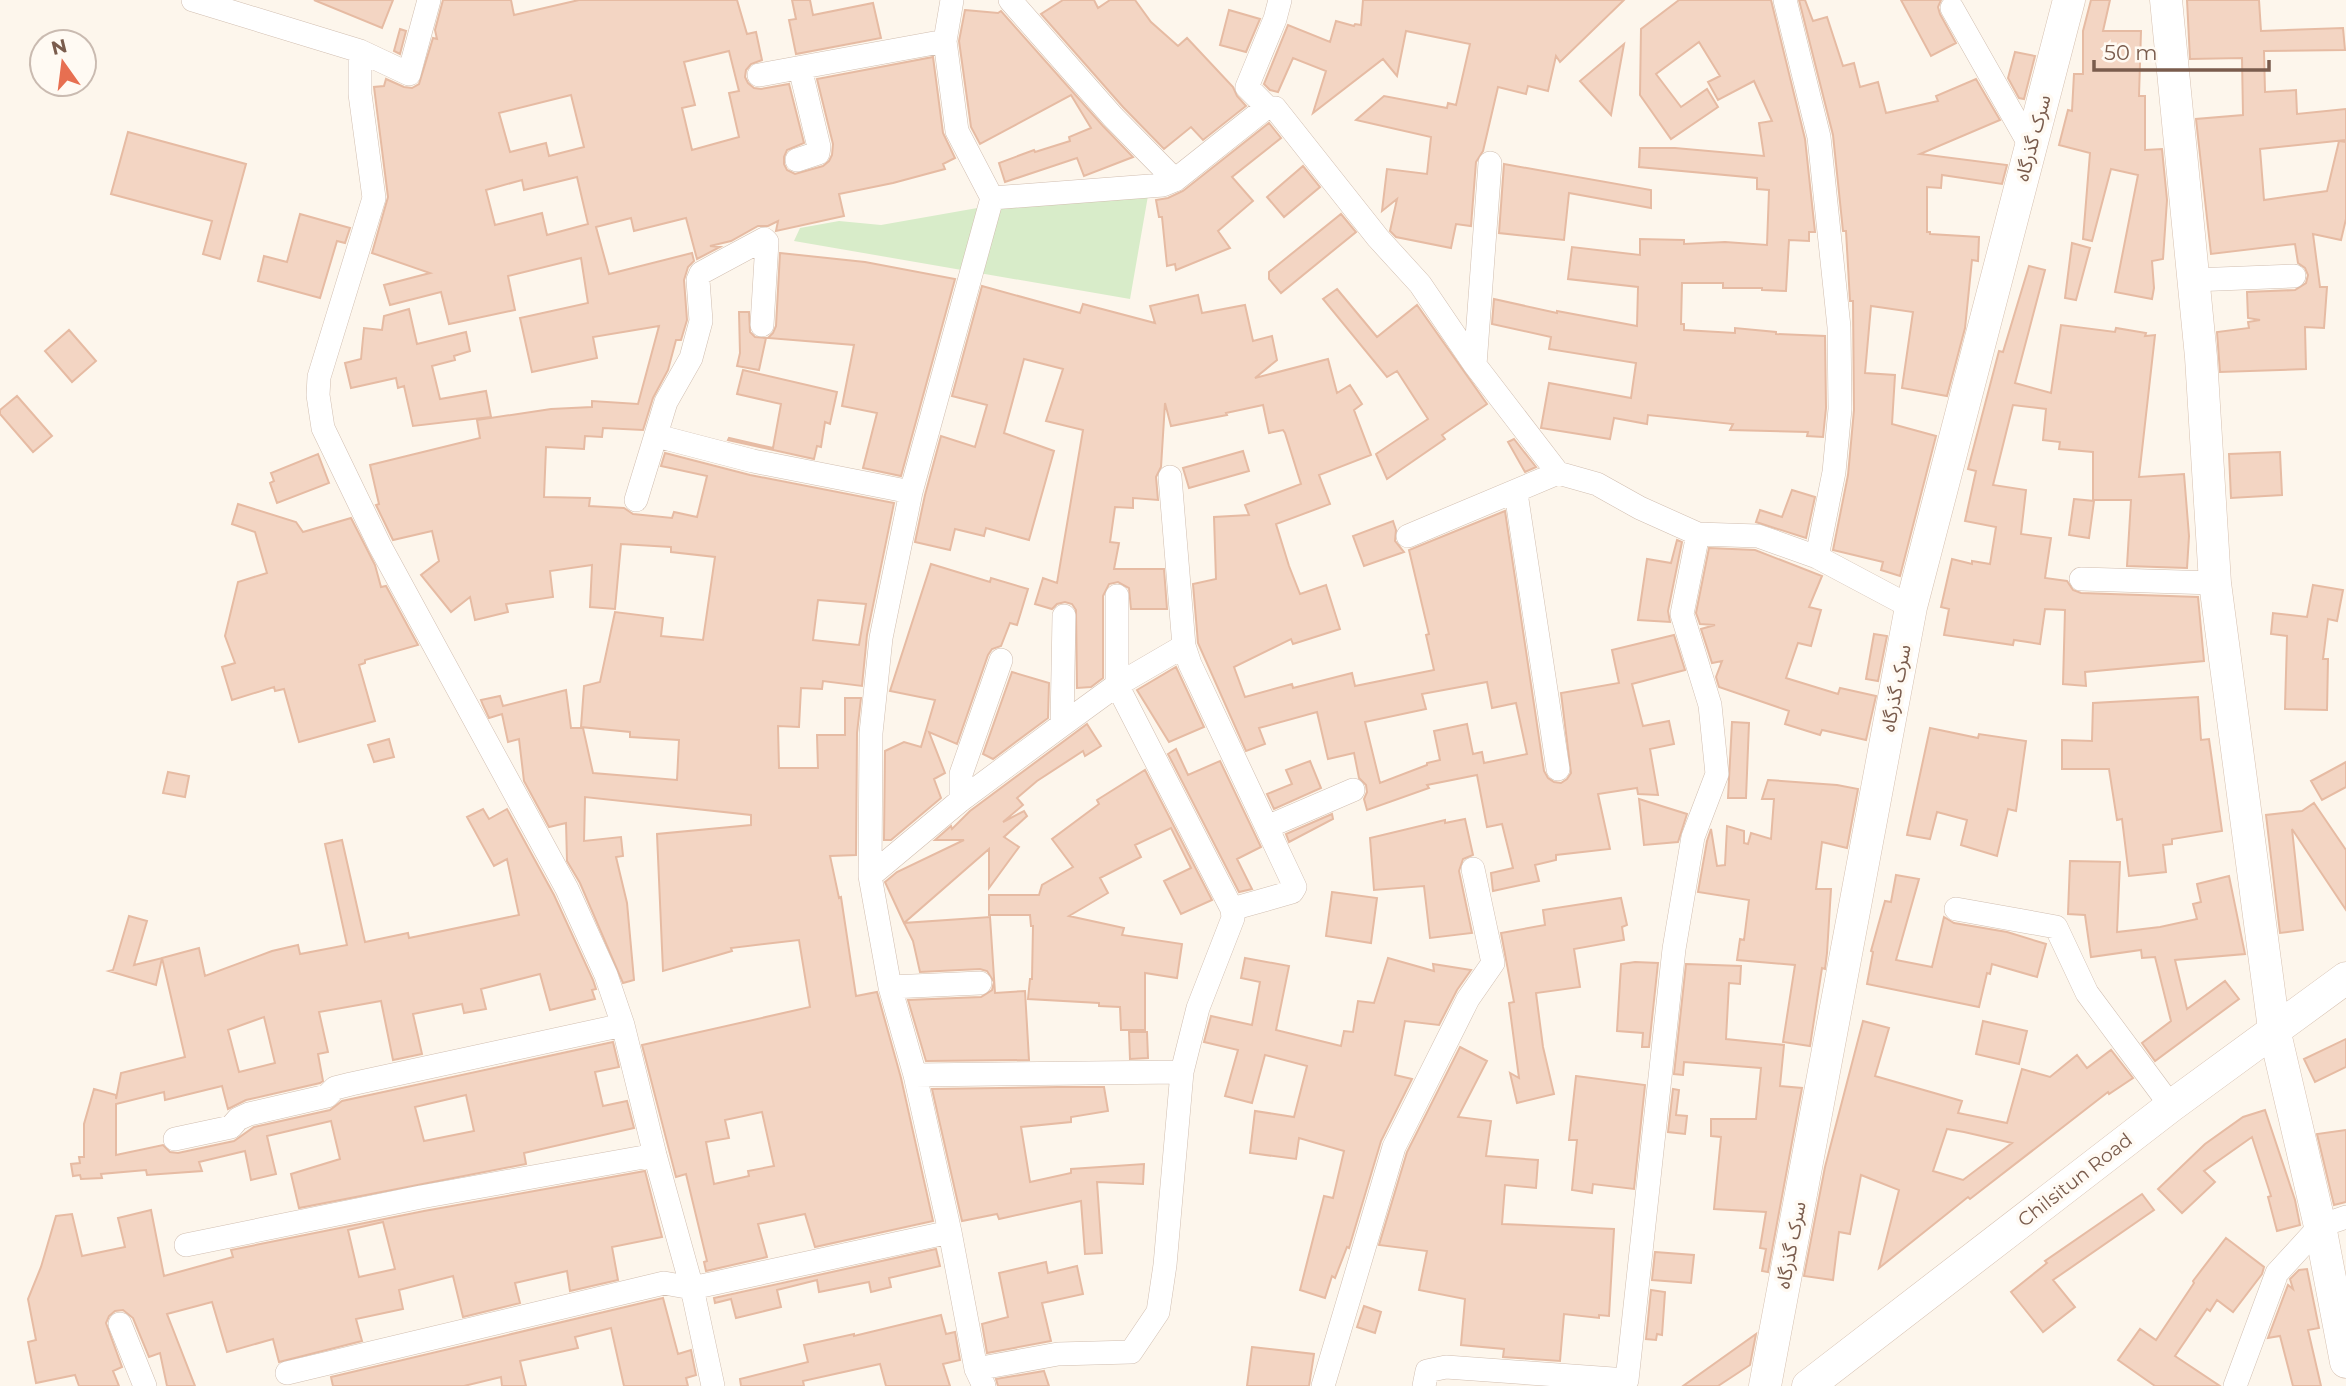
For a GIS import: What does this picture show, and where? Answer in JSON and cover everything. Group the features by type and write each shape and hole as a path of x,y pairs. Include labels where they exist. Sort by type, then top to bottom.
{"main road":[{"name":"سرک گذرگاه","path":"1765,1386 1911,607 2069,0"},
{"path":"2166,0 2201,357 2215,583 2274,1029 2333,1221 2346,1362"},
{"name":"Chilsitun Road","path":"1808,1386 2171,1106 2346,978"}],"street":[{"path":"193,0 360,51 409,74 429,0"},
{"path":"952,0 945,41 957,131 992,198 911,492 881,638 871,733 870,876 890,987 915,1075 980,1378 1058,1354 1132,1352 1158,1312 1165,1265 1182,1072 1198,1008 1233,918 1232,909 1117,684 1117,596"},
{"path":"1010,0 1113,117 1175,180"},
{"path":"1280,0 1247,87 1266,107 1275,108 1378,238 1420,284 1475,365 1558,474 1597,484 1640,508 1698,534 1758,536 1816,557 1911,607"},
{"path":"1785,0 1819,137 1839,327 1840,409 1834,472 1816,557"},
{"path":"1952,8 2031,147"},
{"path":"759,75 945,41"},
{"path":"360,51 360,94 374,198 319,377 318,395 323,428 380,546 567,889 606,975 623,1025 692,1288 713,1386"},
{"path":"797,160 813,156 818,153 819,147 800,68"},
{"path":"992,198 1163,185 1175,180 1266,107"},
{"path":"1475,365 1490,163"},
{"path":"636,500 666,402 691,358 701,321 698,280 701,273 764,239 767,242 762,325"},
{"path":"2193,280 2294,276"},
{"path":"657,436 753,461 911,492"},
{"path":"1408,536 1558,474"},
{"path":"1170,477 1184,646 1295,887 1292,892 1232,909"},
{"path":"1516,493 1558,769"},
{"path":"1424,1386 1427,1371 1446,1367 1627,1380 1675,950 1693,837 1717,774 1710,705 1682,614 1698,534"},
{"path":"2081,579 2215,583"},
{"path":"1062,725 1064,617"},
{"path":"870,876 961,800 1117,684 1184,646"},
{"path":"961,800 961,774 1001,660"},
{"path":"1267,827 1353,790"},
{"path":"1323,1386 1394,1147 1468,999 1493,963 1473,869"},
{"path":"1956,909 2056,927 2087,993 2171,1106"},
{"path":"890,987 980,983"},
{"path":"174,1139 231,1127 238,1119 249,1114 327,1096 335,1088 623,1025"},
{"path":"915,1075 1182,1072"},
{"path":"186,1245 421,1197 655,1155"},
{"path":"2235,1386 2277,1273 2333,1221"},
{"path":"287,1373 664,1283 692,1288 950,1232"},
{"path":"120,1324 145,1386"}],"green space":[{"path":"1149,190 1130,299 794,241 800,228 839,221 881,225 1000,204"}],"building":[{"path":"314,0 393,0 382,28"},
{"path":"443,0 511,0 514,15 579,0 737,0 747,34 756,32 762,60 751,64 746,70 748,83 761,89 789,84 804,143 787,150 784,157 787,170 795,174 823,166 832,155 833,144 817,79 933,57 943,133 955,158 943,164 945,169 839,194 844,216 776,231 778,221 768,226 758,226 731,241 710,246 720,247 697,259 686,218 634,231 631,218 596,227 609,274 692,253 694,261 688,267 684,280 687,320 681,340 676,340 668,370 653,398 643,430 603,428 602,437 585,436 584,449 546,447 544,497 590,498 589,506 624,508 633,514 672,518 674,512 697,517 707,476 661,466 665,453 750,475 894,503 867,635 862,686 823,681 822,689 801,688 799,727 778,726 779,768 818,768 817,735 845,735 845,698 861,698 857,733 856,855 830,856 839,898 841,897 856,996 877,992 901,1078 933,1221 815,1247 805,1214 758,1224 767,1257 706,1271 704,1262 707,1261 686,1174 676,1177 642,1045 810,1007 799,940 731,948 732,951 663,971 657,834 751,825 751,815 585,797 584,841 621,837 623,856 616,857 627,903 634,980 623,983 580,883 567,861 566,823 549,827 524,781 519,739 508,742 502,714 489,718 481,700 500,696 503,706 566,690 571,728 583,728 593,773 677,780 679,740 630,737 630,732 581,727 584,686 600,682 615,612 663,618 661,636 703,640 715,557 671,552 671,547 621,544 615,609 590,607 592,565 550,571 553,597 506,604 508,612 475,620 470,597 451,612 421,575 439,561 432,531 393,540 376,505 379,504 370,465 480,438 477,420 551,409 592,407 592,401 638,404 659,326 593,337 597,358 532,372 520,318 588,303 581,258 508,276 515,310 449,324 441,292 390,305 384,285 430,273 372,253 388,197 374,87 384,86 386,79 404,87 412,88 419,84 433,38 437,39 435,30","holes":["729,51 739,91 729,93 739,137 692,150 682,108 695,105 684,62","571,95 584,147 549,156 546,143 510,152 499,113","577,177 588,224 547,235 542,213 495,225 486,190 522,180 524,190","818,600 866,604 859,645 813,640","762,1112 774,1166 748,1171 749,1176 714,1184 706,1142 729,1138 725,1120"]},
{"path":"792,0 810,0 813,15 873,3 881,38 796,54 789,20 796,19"},
{"path":"1063,0 1094,0 1098,8 1110,0 1135,0 1151,22 1178,46 1187,38 1233,87 1246,106 1203,140 1191,127 1164,149 1041,14"},
{"path":"1363,0 1624,0 1560,62 1556,56 1548,91 1528,86 1526,94 1498,87 1483,151 1476,162 1471,226 1456,224 1451,248 1396,237 1390,231 1397,199 1382,211 1387,169 1427,174 1431,137 1356,120 1384,96 1447,108 1448,103 1456,105 1470,44 1406,31 1397,76 1383,59 1313,113 1326,71 1293,58 1278,92 1270,90 1264,84 1288,25 1330,42 1336,21 1361,25"},
{"path":"1679,0 1771,0 1805,139 1815,232 1809,232 1809,241 1789,240 1786,291 1723,288 1723,283 1682,283 1681,324 1684,324 1684,330 1735,333 1735,328 1776,334 1825,336 1826,408 1823,437 1807,436 1808,432 1730,430 1733,424 1648,415 1647,424 1614,418 1610,439 1541,428 1549,383 1631,398 1636,363 1549,349 1551,337 1492,324 1494,299 1637,326 1638,287 1568,279 1572,247 1640,255 1640,239 1684,240 1684,244 1725,242 1767,245 1769,190 1757,189 1757,178 1639,167 1640,148 1675,148 1764,156 1759,123 1772,121 1754,81 1718,100 1708,82 1720,76 1699,42 1656,74 1681,107 1707,89 1718,107 1671,139 1640,95 1641,29"},
{"path":"1799,0 1805,0 1813,21 1827,17 1843,66 1854,63 1860,87 1878,82 1886,113 1938,101 1936,96 1976,79 2000,120 1920,154 2007,165 2002,184 1942,175 1941,188 1927,187 1927,232 1979,237 1978,261 1972,260 1965,328 1947,396 1902,388 1913,312 1871,306 1865,373 1895,375 1892,424 1936,436 1900,576 1881,570 1883,562 1833,550 1848,475 1854,410 1853,301 1850,301 1846,231 1843,231 1833,135"},
{"path":"1901,0 1941,0 1938,7 1940,14 1956,43 1931,56"},
{"path":"2091,0 2110,0 2103,31 2141,31 2139,96 2145,96 2145,150 2162,149 2167,200 2163,259 2152,261 2152,299 2115,292 2138,175 2111,169 2092,241 2083,239 2090,153 2059,145 2068,110 2072,111 2074,74 2083,74 2083,31"},
{"path":"2187,0 2259,0 2261,31 2343,28 2345,50 2264,51 2265,92 2296,90 2297,114 2346,109 2346,140 2260,149 2264,200 2327,191 2339,141 2346,142 2346,219 2341,240 2313,234 2320,287 2327,287 2324,328 2305,327 2306,369 2220,372 2217,332 2249,328 2248,322 2260,320 2248,318 2247,292 2295,290 2306,283 2308,275 2305,268 2298,263 2295,244 2211,254 2196,119 2243,115 2242,58 2190,59"},
{"path":"965,10 1001,11 1133,157 1084,176 1077,158 1005,182 999,163 1070,141 1069,137 1091,128 1071,95 980,144 971,127 959,41"},
{"path":"1229,10 1260,19 1246,52 1220,45"},
{"path":"400,29 406,31 400,54 394,51"},
{"path":"1624,44 1611,115 1580,81"},
{"path":"2015,52 2035,56 2024,99 2019,98 2008,78"},
{"path":"1269,123 1281,138 1232,177 1253,201 1218,231 1230,248 1176,270 1175,264 1167,266 1162,217 1159,217 1156,200 1183,191"},
{"path":"128,132 246,164 220,259 203,254 212,221 111,194"},
{"path":"1504,164 1651,190 1651,208 1569,193 1564,240 1499,233"},
{"path":"1303,166 1320,187 1284,217 1267,197"},
{"path":"300,214 350,228 345,243 337,241 320,298 258,281 264,256 287,262"},
{"path":"1341,214 1356,232 1281,293 1269,279 1269,272"},
{"path":"2072,243 2090,248 2076,300 2065,298"},
{"path":"780,253 865,262 955,279 901,476 863,468 877,413 842,406 854,345 768,338 776,326"},
{"path":"2029,266 2045,270 2015,383 2051,393 2061,325 2115,332 2116,328 2146,333 2145,336 2155,335 2139,477 2184,474 2189,536 2187,568 2127,566 2131,500 2093,500 2093,452 2059,449 2060,442 2043,440 2046,409 2013,405 1993,485 2026,490 2021,534 2051,538 2045,578 2067,581 2073,590 2081,593 2198,597 2204,661 2085,672 2086,686 2063,684 2065,610 2045,609 2040,644 2014,640 2013,645 1944,635 1949,609 1941,607 1952,559 1972,564 1972,561 1990,564 1996,527 1965,521 1976,471 1968,469 1999,351 2003,352"},
{"path":"982,286 1080,313 1083,304 1155,323 1150,306 1198,295 1202,313 1245,305 1253,341 1272,336 1277,360 1255,378 1328,359 1337,393 1350,385 1362,404 1354,410 1371,455 1319,475 1330,504 1276,524 1300,594 1326,585 1340,629 1293,644 1291,639 1234,667 1245,697 1292,684 1293,688 1352,673 1355,686 1434,670 1426,635 1429,634 1409,550 1505,511 1544,771 1548,778 1561,783 1571,773 1561,693 1619,683 1612,650 1674,635 1685,670 1632,684 1643,726 1669,721 1674,744 1650,749 1658,795 1638,794 1637,788 1598,794 1610,849 1556,855 1556,860 1535,865 1539,881 1493,891 1491,873 1513,868 1502,824 1487,827 1477,775 1427,785 1429,788 1367,810 1364,799 1366,785 1359,778 1354,753 1328,759 1317,712 1259,728 1265,744 1246,751 1198,643 1193,584 1216,579 1214,517 1249,515 1245,505 1301,484 1285,433 1283,430 1269,433 1263,405 1171,426 1165,403 1161,467 1156,477 1158,500 1133,498 1133,508 1115,507 1110,542 1119,543 1114,569 1164,569 1167,609 1131,609 1129,588 1118,582 1109,584 1103,596 1103,678 1091,687 1077,688 1076,610 1072,604 1065,602 1052,609 1035,604 1043,578 1057,583 1083,430 1046,421 1063,369 1024,359 1004,433 1054,451 1029,540 986,528 984,536 955,529 950,550 915,542 941,436 975,447 987,405 952,396","holes":["1487,682 1492,708 1516,703 1527,754 1484,763 1482,752 1473,754 1467,724 1434,731 1440,760 1380,783 1365,722 1426,709 1422,694"]},
{"path":"1337,289 1377,337 1417,305 1487,404 1442,435 1445,439 1387,479 1376,454 1428,419 1397,371 1387,377 1323,299"},
{"path":"409,309 417,344 466,332 470,351 454,356 455,360 432,366 440,399 486,391 491,417 413,426 404,386 398,388 396,378 351,388 345,363 361,359 364,328 382,330 384,316"},
{"path":"739,312 749,312 750,332 755,337 766,338 759,370 737,366 740,353"},
{"path":"69,330 96,361 72,382 45,351"},
{"path":"743,370 837,392 830,424 825,422 821,447 817,446 814,459 728,440 729,438 773,448 781,404 737,394"},
{"path":"17,396 52,436 33,452 0,414 0,410"},
{"path":"1514,439 1536,467 1525,472 1508,442"},
{"path":"1243,451 1249,471 1189,488 1183,468"},
{"path":"2280,452 2282,495 2231,498 2229,454"},
{"path":"318,454 329,483 277,503 270,483 274,481 271,473"},
{"path":"1792,490 1815,497 1806,538 1756,522 1760,510 1782,517"},
{"path":"2074,499 2094,501 2089,538 2069,535"},
{"path":"238,504 296,522 303,532 351,518 375,565 381,587 386,586 418,645 365,660 365,663 359,665 375,721 299,742 284,689 275,691 274,687 232,700 222,667 235,663 225,636 238,582 267,573 255,532 232,524"},
{"path":"1393,521 1395,541 1404,552 1364,566 1353,536"},
{"path":"1677,540 1682,542 1668,611 1670,622 1638,620 1647,559 1671,563"},
{"path":"1709,548 1755,550 1822,576 1809,607 1821,610 1811,646 1798,643 1786,678 1838,694 1840,688 1876,696 1866,740 1822,730 1820,735 1785,724 1789,711 1719,687 1716,677 1722,661 1712,663 1701,629 1715,625 1700,624 1696,613"},
{"path":"931,564 990,582 991,578 1028,589 1017,625 1010,623 1001,646 992,649 988,655 957,744 929,732 945,773 934,779 941,798 891,840 884,840 885,751 904,742 921,747 935,700 890,691"},
{"path":"2313,585 2343,590 2337,621 2328,619 2323,659 2328,659 2327,710 2285,709 2287,636 2271,634 2273,613 2307,617"},
{"path":"1874,634 1887,636 1878,681 1866,679"},
{"path":"1176,667 1204,727 1169,742 1137,690"},
{"path":"1012,672 1049,683 1048,718 993,759 983,754"},
{"path":"2198,697 2201,740 2209,739 2222,831 2172,839 2172,844 2163,845 2166,872 2129,876 2122,819 2117,820 2109,769 2062,769 2062,740 2092,741 2093,703"},
{"path":"1732,722 1749,723 1746,798 1728,798"},
{"path":"1087,724 1101,746 1085,756 1083,751 1037,781 1017,798 1023,805 1003,822 1024,811 1027,816 1004,837 1019,847 989,888 989,849 904,923 885,882 897,872 964,840 935,840"},
{"path":"1930,728 1978,738 1979,734 2026,741 2016,811 2008,809 1997,856 1961,845 1967,820 1937,812 1930,839 1907,835"},
{"path":"389,739 394,757 374,762 368,745"},
{"path":"1176,749 1188,775 1220,761 1261,847 1237,859 1252,889 1239,892 1168,754"},
{"path":"1310,761 1321,788 1274,809 1267,794 1292,784 1286,770"},
{"path":"2346,762 2346,787 2322,800 2311,781"},
{"path":"1145,770 1212,900 1181,914 1164,881 1191,868 1171,828 1135,845 1141,857 1100,878 1108,893 1069,916 1124,928 1122,935 1182,944 1177,978 1145,973 1145,1030 1121,1030 1120,1007 1099,1006 1099,1003 1028,999 1032,979 1033,926 1030,915 989,915 989,895 1039,895 1042,885 1073,867 1052,839 1099,804 1097,800"},
{"path":"168,772 189,776 185,797 163,793"},
{"path":"1768,780 1858,789 1847,848 1822,842 1816,889 1831,889 1825,969 1822,968 1810,1046 1783,1042 1795,965 1737,960 1740,939 1744,940 1749,900 1698,892 1711,829 1717,866 1725,865 1727,826 1744,831 1744,843 1748,844 1751,833 1771,839 1774,799 1762,799"},
{"path":"1639,799 1687,814 1678,842 1644,845"},
{"path":"2314,803 2346,850 2346,910 2292,829 2303,930 2280,933 2266,815 2302,811"},
{"path":"483,809 489,819 507,809 554,895 593,980 595,999 550,1010 540,974 481,989 486,1009 464,1013 462,1004 413,1014 422,1054 393,1060 381,1001 319,1012 328,1052 318,1054 323,1081 246,1100 228,1109 222,1086 165,1100 164,1092 116,1104 116,1155 163,1145 170,1152 178,1153 234,1141 254,1127 330,1110 342,1101 613,1042 619,1067 595,1072 603,1106 627,1101 634,1128 524,1153 526,1164 299,1208 291,1174 340,1159 331,1121 267,1136 276,1174 251,1180 245,1151 199,1162 202,1171 147,1175 146,1170 101,1174 102,1178 81,1179 80,1175 73,1176 71,1164 80,1163 79,1157 84,1157 84,1124 94,1089 116,1095 116,1099 121,1073 185,1057 162,958 199,948 205,976 272,951 298,945 300,954 347,945 325,844 342,840 365,942 408,933 409,938 519,915 507,859 494,866 467,817","holes":["264,1017 275,1063 239,1072 228,1030","466,1095 474,1131 424,1141 415,1107"]},
{"path":"1332,814 1333,819 1289,842 1286,834"},
{"path":"1465,819 1473,855 1463,859 1459,871 1472,933 1430,938 1424,886 1374,890 1370,838 1445,820 1445,823"},
{"path":"2070,861 2120,862 2117,932 2197,919 2193,904 2201,902 2197,884 2229,876 2245,954 2175,960 2187,1009 2225,981 2239,999 2155,1061 2142,1043 2171,1021 2155,957 2142,958 2141,950 2091,957 2085,915 2068,914"},
{"path":"1896,875 1919,879 1896,960 1932,967 1944,917 1954,923 2007,932 2046,944 2037,977 1992,964 1990,974 1987,973 1979,1007 1867,984 1873,952 1871,951 1885,901 1891,902"},
{"path":"1332,892 1377,898 1371,943 1326,936"},
{"path":"1621,898 1627,925 1622,927 1624,940 1574,949 1580,987 1536,993 1543,1047 1554,1094 1517,1103 1510,1073 1519,1078 1509,1003 1514,1002 1501,933 1545,925 1543,910"},
{"path":"129,916 147,921 134,965 162,958 156,985 109,971 113,970"},
{"path":"990,917 995,993 1025,991 1029,1060 926,1061 908,1000 981,997 992,990 994,982 987,971 980,969 920,972 913,941 904,923"},
{"path":"1245,958 1289,966 1276,1030 1341,1046 1344,1031 1353,1032 1358,1001 1374,1003 1388,958 1434,971 1433,964 1471,970 1439,1025 1405,1021 1395,1075 1412,1079 1381,1141 1349,1248 1347,1247 1335,1278 1332,1276 1325,1298 1300,1290 1324,1196 1333,1198 1344,1151 1299,1138 1296,1159 1250,1153 1255,1111 1294,1117 1307,1066 1265,1055 1252,1103 1225,1096 1238,1050 1204,1042 1211,1016 1252,1025 1260,982 1241,978"},
{"path":"1658,963 1649,1047 1642,1047 1643,1033 1617,1031 1621,964"},
{"path":"1686,964 1741,966 1740,984 1729,983 1726,1039 1784,1045 1780,1086 1802,1088 1768,1272 1762,1271 1766,1249 1760,1248 1766,1212 1714,1209 1721,1137 1711,1136 1711,1119 1756,1119 1761,1068 1684,1062 1683,1075 1674,1074"},
{"path":"1863,1021 1889,1028 1875,1076 1962,1101 1958,1113 2007,1123 2022,1069 2050,1077 2077,1055 2087,1068 2111,1050 2133,1078 2109,1094 2108,1092 1879,1268 1899,1190 1861,1175 1850,1234 1839,1232 1833,1280 1804,1276 1825,1167","holes":["1947,1129 2012,1143 1963,1180 1933,1171"]},
{"path":"1983,1021 2027,1031 2019,1064 1976,1054"},
{"path":"1129,1032 1147,1032 1148,1058 1130,1059"},
{"path":"2346,1039 2346,1067 2315,1082 2304,1059"},
{"path":"1460,1047 1487,1061 1458,1117 1491,1121 1486,1156 1538,1160 1536,1188 1505,1185 1502,1224 1614,1229 1609,1316 1599,1315 1599,1318 1564,1314 1560,1361 1503,1357 1504,1349 1461,1345 1465,1299 1419,1290 1427,1251 1379,1245 1407,1152"},
{"path":"1576,1076 1645,1085 1634,1189 1593,1184 1592,1193 1572,1190 1577,1140 1569,1140"},
{"path":"1104,1087 1108,1111 1071,1117 1071,1122 1021,1127 1030,1182 1071,1173 1071,1169 1144,1164 1143,1184 1097,1182 1102,1253 1085,1254 1081,1201 999,1219 997,1214 962,1221 932,1089"},
{"path":"1673,1089 1679,1090 1676,1115 1687,1116 1685,1134 1668,1132"},
{"path":"2265,1110 2295,1200 2300,1225 2277,1231 2268,1197 2271,1196 2252,1137 2204,1171 2215,1182 2182,1213 2158,1189 2205,1144 2243,1117"},
{"path":"2346,1130 2346,1202 2334,1205 2317,1134"},
{"path":"645,1171 662,1237 612,1247 618,1280 570,1291 567,1271 515,1283 520,1303 463,1317 453,1276 399,1290 403,1309 356,1319 362,1341 279,1362 273,1339 227,1352 212,1302 167,1314 195,1386 167,1386 160,1353 149,1357 133,1318 123,1310 115,1311 106,1323 122,1367 113,1371 119,1386 79,1386 75,1375 36,1383 28,1342 36,1340 28,1299 56,1216 72,1214 82,1256 125,1247 118,1218 151,1210 164,1276 233,1257 231,1250 424,1211","holes":["383,1222 395,1269 359,1277 348,1230"]},
{"path":"2142,1194 2154,1210 2053,1280 2075,1307 2043,1332 2011,1292 2047,1263 2045,1261"},
{"path":"2226,1238 2264,1267 2262,1274 2233,1312 2217,1300 2210,1311 2207,1309 2175,1356 2220,1386 2155,1386 2118,1360 2140,1329 2156,1340 2193,1281"},
{"path":"936,1249 940,1266 889,1278 891,1287 871,1292 869,1282 819,1292 817,1280 777,1290 781,1307 736,1318 731,1299 715,1303 714,1298"},
{"path":"1655,1252 1694,1255 1691,1283 1652,1280"},
{"path":"1046,1262 1048,1273 1077,1266 1083,1294 1042,1303 1051,1341 987,1353 982,1324 1008,1317 999,1273"},
{"path":"2307,1269 2319,1328 2308,1330 2321,1386 2293,1386 2280,1336 2268,1338 2288,1285 2293,1289 2290,1279 2299,1270"},
{"path":"1651,1290 1665,1292 1662,1335 1657,1334 1656,1340 1646,1339"},
{"path":"663,1298 678,1354 691,1350 696,1375 686,1378 688,1386 624,1386 611,1328 575,1337 578,1348 520,1361 526,1386 502,1386 501,1377 464,1386 333,1386 331,1377"},
{"path":"1364,1306 1381,1312 1375,1333 1357,1327"},
{"path":"941,1315 946,1334 955,1332 960,1360 943,1364 950,1386 886,1386 880,1364 803,1381 804,1386 741,1386 740,1379 808,1362 804,1345"},
{"path":"1756,1334 1750,1365 1718,1386 1683,1386"},
{"path":"1252,1347 1314,1354 1309,1386 1247,1386"},
{"path":"1044,1371 1049,1386 998,1386 996,1379"}]}
